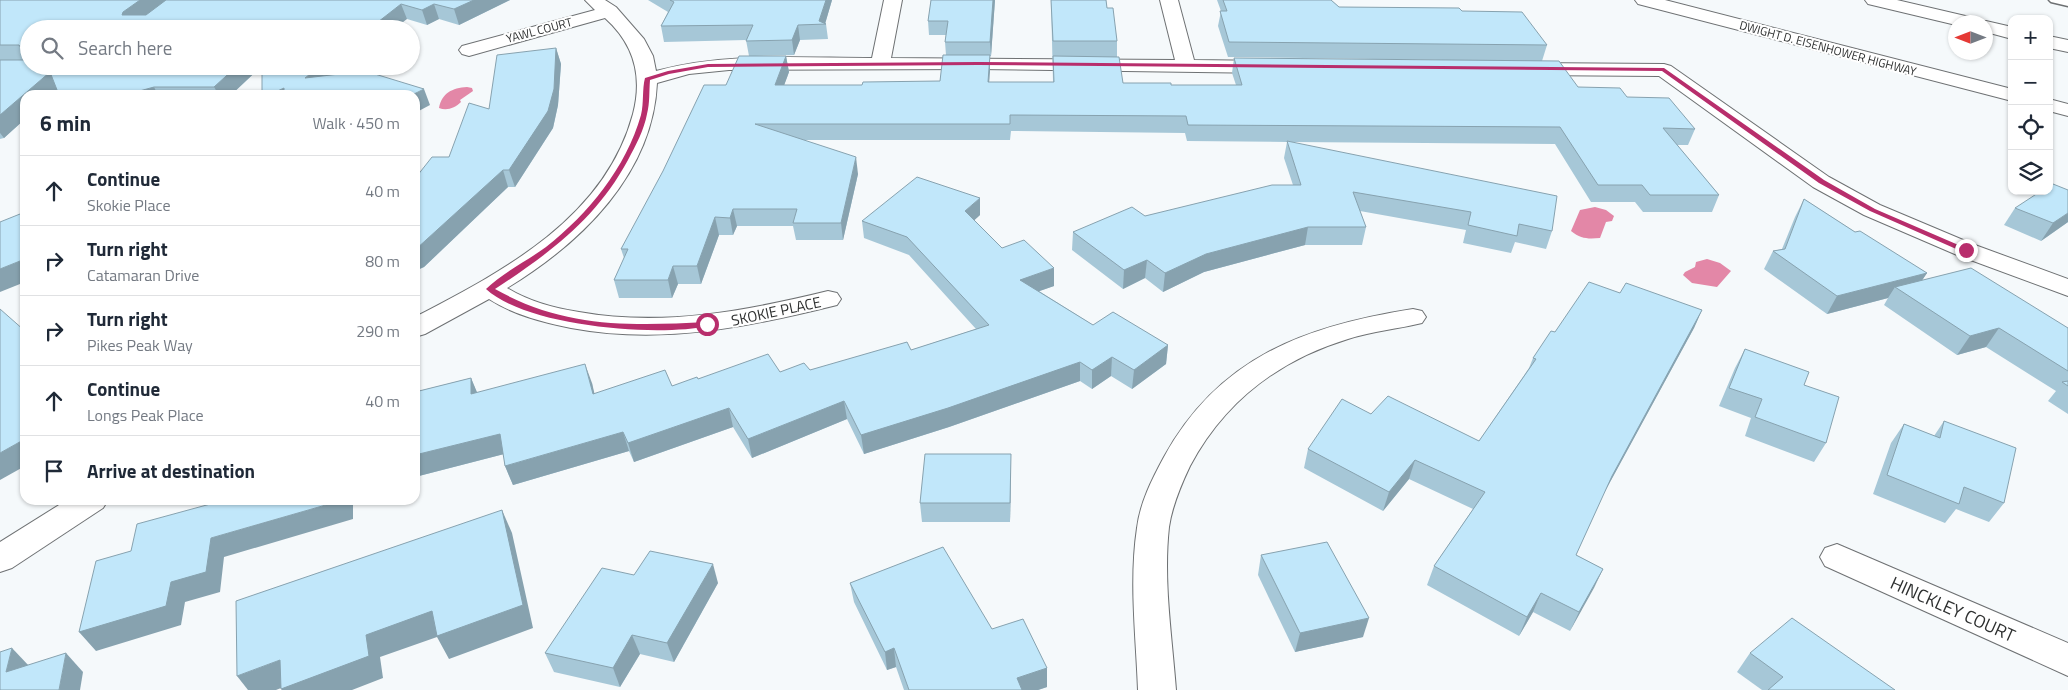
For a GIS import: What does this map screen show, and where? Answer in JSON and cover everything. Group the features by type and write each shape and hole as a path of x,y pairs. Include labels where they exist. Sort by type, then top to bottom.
{"main road":[{"path":"880,64 893,0"},
{"path":"1169,0 1186,66"},
{"name":"DWIGHT D. EISENHOWER HIGHWAY","path":"1644,0 2008,94"},
{"path":"1874,0 1948,17"},
{"path":"420,325 490,289 534,259 568,232 591,210 616,175 635,141 644,114 648,79 643,56 633,37 602,6"},
{"name":"YAWL COURT","path":"469,50 602,6"},
{"path":"1993,29 2008,32"},
{"path":"2053,43 2068,46"},
{"path":"648,79 668,72 708,65 880,64 1285,67"},
{"path":"1514,68 1664,70 1821,182 1901,223 1966,250 2068,288"},
{"path":"2053,106 2068,110"},
{"name":"SKOKIE PLACE","path":"490,289 516,304 538,312 588,324 646,328 707,324 769,314 828,299"},
{"path":"1157,690 1150,585 1153,526 1160,499 1180,451 1194,429 1210,410 1247,376 1292,350 1338,332 1389,320 1413,317"},
{"path":"0,560 84,505"},
{"name":"HINCKLEY COURT","path":"1837,557 2068,660"}],"lane":[{"path":"2054,0 2068,3"}],"shaded area":[{"path":"467,87 472,88 473,91 460,100 459,104 448,109 439,108 440,103 448,92"},
{"path":"1595,207 1606,210 1614,216 1612,221 1606,222 1600,238 1585,238 1571,231 1580,210"},
{"path":"1707,259 1720,263 1731,271 1717,287 1692,283 1683,275 1695,267 1696,262"}],"building":[{"path":"0,0 140,0 123,12 122,15 146,15 166,0 474,0 454,9 434,4 422,10 401,4 381,20 20,20 20,46 0,45"},
{"path":"670,0 826,0 819,21 826,24 798,25 792,40 746,41 753,25 661,26 674,2"},
{"path":"931,0 993,0 990,42 945,42 948,21 928,21"},
{"path":"1051,0 1106,0 1107,8 1113,8 1117,41 1053,41"},
{"path":"1223,0 1331,0 1339,7 1459,8 1462,11 1522,12 1547,45 1229,42 1220,11 1227,11"},
{"path":"556,48 554,89 548,111 509,170 503,170 420,245 420,172 432,157 449,157 469,103 489,109 497,55"},
{"path":"943,55 990,55 988,82 1054,82 1053,56 1119,57 1123,83 1171,83 1171,85 1242,85 1234,58 1559,61 1578,87 1620,88 1627,97 1669,98 1695,129 1663,128 1719,195 1650,195 1642,185 1598,185 1560,127 1188,125 1186,116 1010,115 1010,124 755,124 856,157 841,223 793,223 797,209 733,209 730,218 715,217 697,266 673,266 668,280 614,280 628,249 621,249 663,171 704,85 726,85 739,56 786,56 775,85 862,85 863,82 940,81"},
{"path":"0,60 20,60 20,75 47,75 29,90 20,90 20,98 0,115"},
{"path":"51,75 227,75 214,87 154,87 143,90 57,90"},
{"path":"262,75 309,75 305,78 331,75 378,75 424,89 420,91 284,90 284,88 280,90 262,90"},
{"path":"1287,141 1557,196 1552,231 1519,224 1517,236 1468,225 1471,212 1353,192 1366,227 1308,227 1206,254 1165,273 1147,260 1124,270 1073,232 1132,207 1145,216 1272,185 1301,185"},
{"path":"917,177 980,198 965,211 1002,248 1024,240 1054,268 1020,280 1093,325 1113,312 1168,345 1134,370 1112,357 1092,370 1080,362 948,408 861,435 844,401 748,439 729,408 628,443 623,432 505,466 500,434 420,454 420,391 471,378 471,394 585,364 593,394 665,370 672,386 697,377 698,379 768,354 780,372 804,363 810,370 907,342 911,350 989,325 907,237 862,221"},
{"path":"2053,184 2068,190 2068,213 2053,223 2015,208 2035,195 2053,195"},
{"path":"1804,199 1855,232 1860,231 1927,273 1837,296 1773,251 1785,249"},
{"path":"20,214 20,261 0,269 0,222"},
{"path":"1971,268 2068,328 2068,371 1999,328 1970,336 1895,287"},
{"path":"1589,282 1620,293 1626,283 1702,310 1612,476 1576,555 1603,569 1579,612 1541,593 1527,617 1434,566 1485,492 1415,460 1389,492 1308,449 1342,399 1371,414 1388,396 1479,441 1536,359 1533,358 1551,331 1555,332"},
{"path":"0,309 20,327 20,442 0,453"},
{"path":"1745,349 1809,372 1804,385 1839,397 1826,443 1755,417 1762,399 1729,388"},
{"path":"1944,421 2016,448 2004,503 1964,487 1959,504 1887,475 1904,424 1940,438"},
{"path":"925,454 1011,454 1010,503 920,503"},
{"path":"207,505 326,505 211,538 206,572 171,582 166,606 79,632 96,561 131,551 137,524"},
{"path":"502,510 523,605 437,636 432,611 366,635 369,656 281,689 280,660 237,676 236,601"},
{"path":"1327,542 1369,618 1300,633 1261,555"},
{"path":"943,547 992,629 1023,619 1047,668 1017,678 1022,690 909,690 894,648 885,652 850,583"},
{"path":"650,551 713,564 667,643 632,635 613,668 545,653 602,568 634,575"},
{"path":"1792,618 1895,690 1768,690 1783,677 1750,653"},
{"path":"12,648 6,672 66,653 59,690 0,690 0,652"}],"route":[{"path":"707,324 646,328 588,324 538,312 516,304 490,289 534,259 568,232 591,210 616,175 635,141 644,114 648,79 668,72 708,65 978,63 1664,70 1821,182 1872,210 1966,250"}]}
